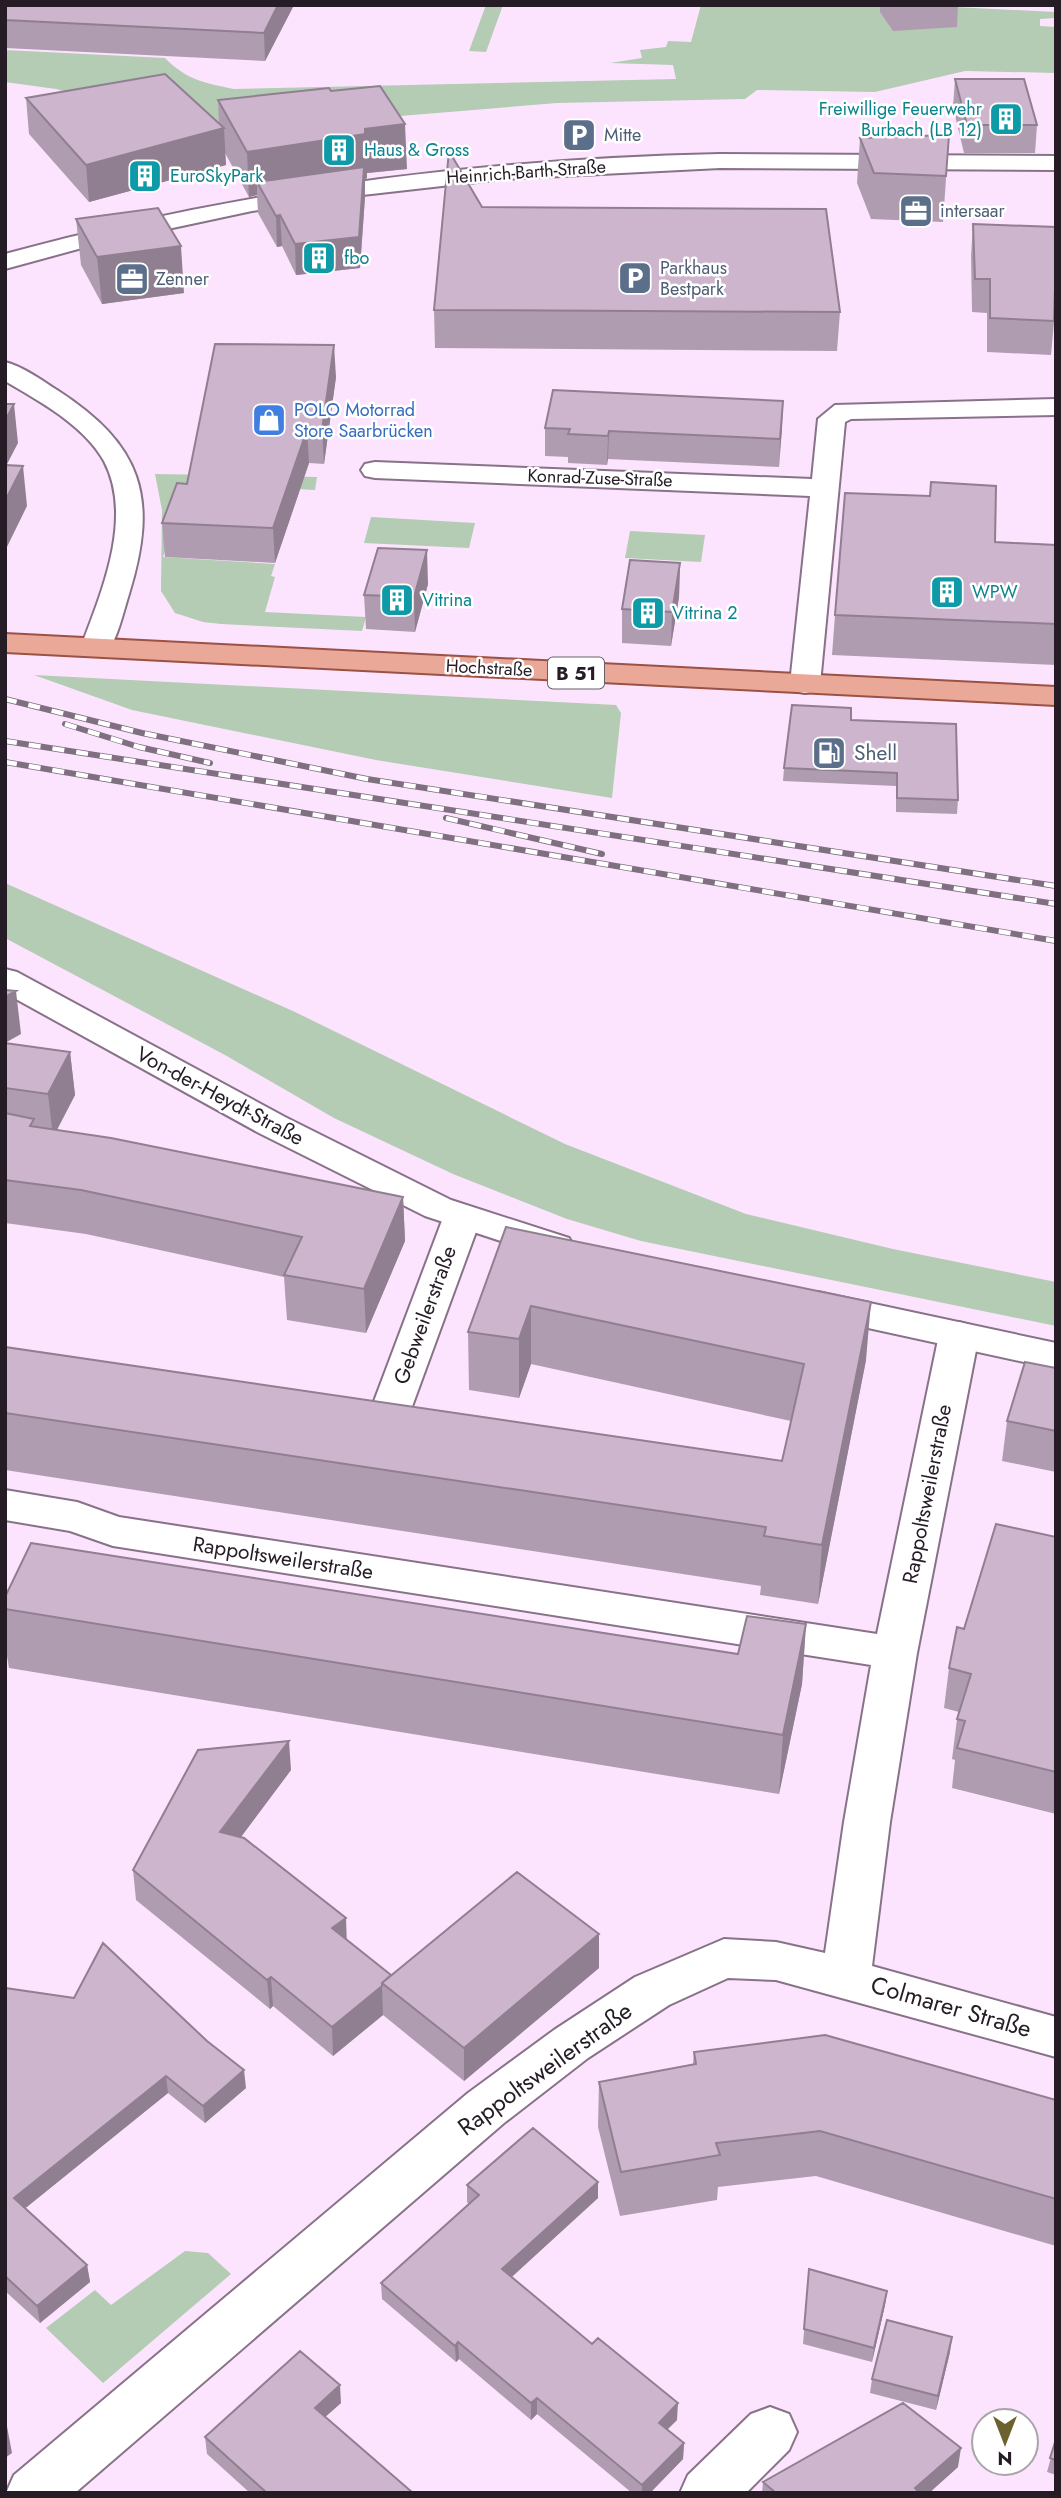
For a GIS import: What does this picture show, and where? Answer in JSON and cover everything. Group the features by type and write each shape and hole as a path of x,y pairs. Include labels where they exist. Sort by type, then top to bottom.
{"main road":[{"name":"Hochstraße","path":"5,643 1056,696"}],"street":[{"name":"Heinrich-Barth-Straße","path":"5,262 223,210 310,194 462,175 675,162 1056,163"},
{"path":"5,370 50,396 86,425 102,441 125,479 128,516 126,541 112,601 96,647"},
{"path":"805,684 832,419 845,411 1056,407"},
{"name":"Konrad-Zuse-Straße","path":"375,470 825,488"},
{"name":"Von-der-Heydt-Straße","path":"5,979 272,1125 450,1213 589,1256"},
{"name":"Von-der-Heydt-Straße","path":"348,1202 398,1210 450,1213"},
{"name":"Gebweilerstraße","path":"390,1412 450,1213"},
{"path":"787,1299 1056,1356"},
{"name":"Rappoltsweilerstraße","path":"34,2493 486,2108 571,2044 652,1991 724,1958 776,1961 846,1978 867,1822 895,1653 959,1335"},
{"name":"Rappoltsweilerstraße","path":"5,1505 77,1517 113,1531 895,1653"},
{"name":"Colmarer Straße","path":"846,1978 1056,2038"},
{"path":"708,2493 770,2432"}],"green space":[{"path":"486,5 503,5 486,52 469,51"},
{"path":"701,5 913,5 1056,12 1056,18 1040,19 1040,26 1056,27 1056,73 965,71 875,92 757,90 745,99 557,103 219,131 56,89 5,82 5,50 165,58 196,79 234,89 676,79 673,65 610,63 642,58 640,50 666,47 668,41 691,42"},
{"path":"155,474 317,477 315,490 205,484 177,515 163,557 275,564 271,576 275,577 265,612 366,617 362,631 221,624 203,622 175,613 161,591 162,510"},
{"path":"371,517 475,523 469,548 364,543"},
{"path":"630,531 705,535 701,562 625,558"},
{"path":"34,675 616,705 621,713 612,798 376,760 132,710"},
{"path":"5,883 295,1012 565,1144 746,1214 893,1249 1056,1282 1056,1326 641,1241 567,1219 453,1174 334,1118 225,1055 5,938"},
{"path":"185,2251 208,2253 231,2274 103,2383 46,2328 95,2290 111,2305"}],"building":[{"path":"5,5 278,5 264,33 5,20"},
{"path":"165,74 224,128 86,165 26,98"},
{"path":"955,79 1024,79 1037,125 967,125"},
{"path":"380,86 405,124 365,129 365,134 247,152 218,100 329,88 331,91"},
{"path":"949,135 946,176 874,173 860,138"},
{"name":"Parkhaus Bestpark","path":"449,151 482,207 826,209 840,312 434,310"},
{"path":"364,167 359,237 295,244 280,215 276,216 257,182"},
{"path":"158,208 181,246 97,257 76,219"},
{"path":"973,224 1056,227 1054,321 990,318 990,279 975,279"},
{"path":"215,344 334,345 322,430 307,430 273,528 162,523 177,483 187,484"},
{"path":"553,390 783,401 780,439 609,431 608,436 568,434 570,429 545,428"},
{"path":"5,404 14,404 5,421"},
{"path":"5,465 23,466 5,501"},
{"path":"931,482 996,486 995,542 1056,545 1056,624 835,615 845,493 930,496"},
{"path":"378,548 427,550 414,597 364,595"},
{"path":"630,560 680,563 672,612 622,609"},
{"path":"792,705 851,708 851,720 956,724 958,800 897,798 897,773 784,768"},
{"path":"5,990 16,991 5,997"},
{"path":"5,1043 70,1052 48,1094 5,1088"},
{"path":"5,1113 34,1119 30,1126 111,1138 403,1197 364,1289 284,1275 302,1237 81,1190 5,1180"},
{"path":"506,1227 871,1302 822,1545 764,1536 766,1527 5,1413 5,1347 782,1461 804,1364 531,1306 519,1339 468,1332"},
{"path":"1025,1362 1056,1368 1056,1431 1007,1421"},
{"path":"996,1524 1056,1537 1056,1772 957,1748 965,1721 957,1719 971,1674 949,1668 957,1627 964,1629"},
{"path":"31,1543 738,1654 747,1616 806,1624 783,1735 5,1609 5,1597"},
{"path":"289,1741 220,1832 244,1838 346,1918 332,1928 391,1975 382,1986 332,2027 271,1977 267,1980 133,1870 198,1750"},
{"path":"517,1872 599,1934 464,2048 382,1983"},
{"path":"103,1943 207,2041 244,2070 203,2106 166,2076 14,2198 87,2265 37,2306 5,2276 5,1988 74,1998"},
{"path":"825,2035 1056,2100 1056,2199 820,2131 716,2143 720,2155 621,2172 599,2082 696,2064 694,2052"},
{"path":"533,2128 598,2182 502,2269 592,2344 598,2338 678,2403 659,2423 684,2443 642,2485 537,2398 531,2403 458,2342 455,2346 381,2283 479,2195 467,2185"},
{"path":"809,2269 887,2291 874,2348 804,2329"},
{"path":"887,2320 952,2337 938,2396 872,2379"},
{"path":"300,2351 340,2385 315,2408 413,2493 267,2493 205,2437"},
{"path":"903,2403 961,2448 915,2488 920,2493 776,2493 763,2482"},
{"path":"1056,2439 1056,2460 1050,2458"}],"railway":[{"path":"5,699 142,733 367,779 1056,886"},
{"path":"65,724 139,747 210,763"},
{"path":"5,741 1056,904"},
{"path":"5,762 1056,941"},
{"path":"446,818 602,854"}],"place":[{"name":"Freiwillige Feuerwehr Burbach (LB 12)","path":"1006,119"},
{"name":"Mitte","path":"579,135"},
{"name":"Haus & Gross","path":"339,150"},
{"name":"EuroSkyPark","path":"145,176"},
{"name":"intersaar","path":"916,211"},
{"name":"fbo","path":"319,258"},
{"name":"Parkhaus Bestpark","path":"635,278"},
{"name":"Zenner","path":"132,279"},
{"name":"POLO Motorrad Store Saarbrücken","path":"269,420"},
{"name":"WPW","path":"947,592"},
{"name":"Vitrina","path":"397,600"},
{"name":"Vitrina 2","path":"648,613"},
{"name":"Shell","path":"829,753"}]}
